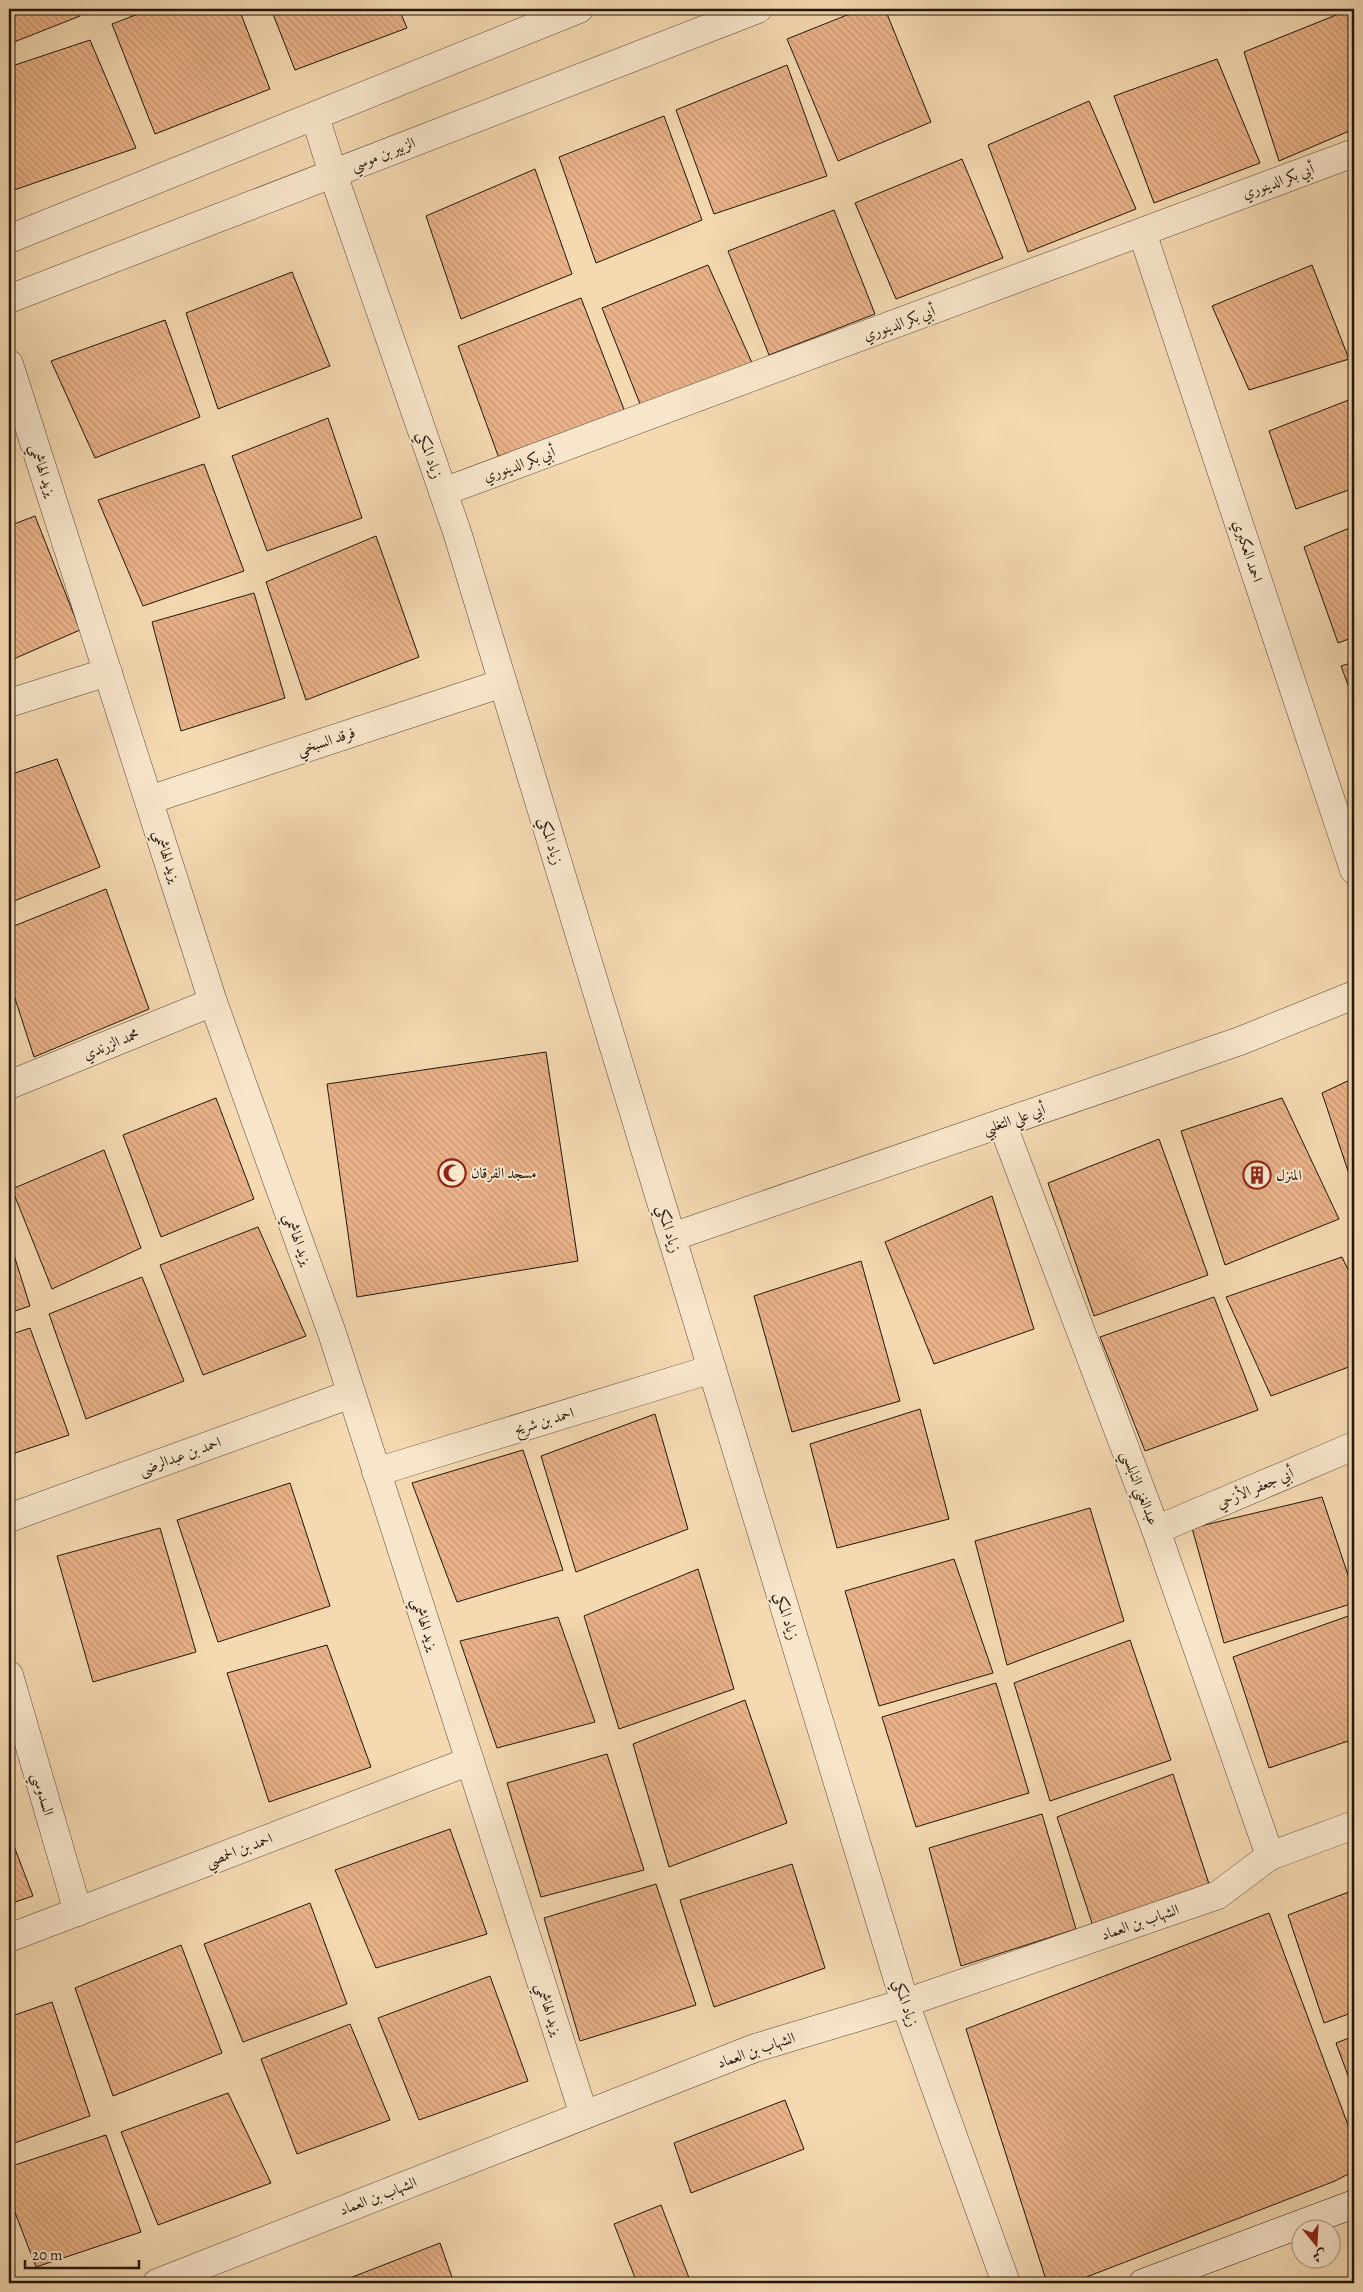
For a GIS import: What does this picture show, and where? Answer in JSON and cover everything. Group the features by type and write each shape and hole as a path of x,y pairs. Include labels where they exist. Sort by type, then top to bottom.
{"street":[{"path":"9,239 579,9"},
{"name":"الزبير بن موسي","path":"9,299 758,9"},
{"name":"زياد المكي","path":"315,116 332,174 443,492 503,683 905,2003 1006,2283"},
{"name":"أبي بكر الدينوري","path":"443,492 1354,153"},
{"name":"احمد العكبري","path":"1142,232 1354,870"},
{"name":"يزيد الهاشمي","path":"9,364 213,1002 332,1333 584,2116"},
{"path":"9,703 108,672"},
{"name":"فرقد السبخي","path":"148,800 503,683"},
{"name":"أبي علي التغلبي","path":"672,1237 1240,1041 1354,995"},
{"name":"محمد الزرندي","path":"9,1085 213,1002"},
{"name":"عبدالغني النابلسي","path":"1002,1123 1156,1530 1270,1856"},
{"name":"احمد بن شريح","path":"376,1472 712,1369"},
{"name":"احمد بن عبدالرضى","path":"9,1518 351,1394"},
{"name":"أبي جعفر الأزحي","path":"1156,1530 1354,1446"},
{"name":"السدوسي","path":"9,1675 78,1912"},
{"name":"احمد بن الحمصي","path":"9,1938 470,1761"},
{"name":"الشهاب بن العماد","path":"157,2283 755,2048 905,2003 1218,1895 1270,1856 1354,1825"},
{"path":"1143,2283 1354,2204"}],"building":[{"path":"9,9 77,9 80,16 9,44"},
{"path":"151,9 239,9 270,89 155,134 112,24"},
{"path":"271,9 399,9 407,28 295,70"},
{"path":"862,9 885,9 931,122 838,161 787,39"},
{"path":"1354,9 1354,129 1279,161 1244,52"},
{"path":"90,40 136,148 14,190 9,173 9,67"},
{"path":"1217,59 1260,163 1154,203 1114,96"},
{"path":"787,65 827,176 714,214 676,110"},
{"path":"1089,101 1136,209 1028,252 988,145"},
{"path":"664,116 702,220 596,263 559,157"},
{"path":"962,159 1003,258 896,299 855,203"},
{"path":"535,169 572,274 461,319 426,216"},
{"path":"834,210 875,314 769,355 728,251"},
{"path":"708,265 753,365 642,409 602,308"},
{"path":"1312,265 1349,359 1249,390 1212,306"},
{"path":"292,272 330,366 218,409 186,313"},
{"path":"581,298 625,412 500,461 458,346"},
{"path":"165,320 200,417 95,458 51,361"},
{"path":"1354,398 1354,488 1296,509 1269,431"},
{"path":"328,418 362,518 267,551 232,456"},
{"path":"204,464 244,571 143,606 98,500"},
{"path":"35,516 80,630 9,661 9,526"},
{"path":"1354,526 1354,637 1338,643 1304,547"},
{"path":"376,536 419,657 306,700 266,582"},
{"path":"254,593 285,698 181,731 152,622"},
{"path":"1354,662 1354,701 1341,666"},
{"path":"57,759 100,867 9,903 9,775"},
{"path":"106,889 149,1009 34,1057 9,980 9,928"},
{"name":"مسجد الفرقان","path":"546,1052 578,1261 357,1297 327,1084"},
{"path":"1354,1078 1354,1189 1322,1093"},
{"path":"216,1098 254,1199 161,1237 123,1135"},
{"name":"المنزل","path":"1282,1098 1339,1219 1225,1265 1181,1131"},
{"path":"1159,1139 1208,1275 1094,1316 1048,1183"},
{"path":"104,1150 141,1248 52,1289 12,1189"},
{"path":"992,1196 1034,1329 934,1364 885,1242"},
{"path":"258,1227 306,1336 203,1375 160,1265"},
{"path":"9,1239 30,1306 9,1313"},
{"path":"1342,1257 1354,1282 1354,1365 1271,1396 1226,1297"},
{"path":"861,1261 900,1401 792,1432 754,1296"},
{"path":"142,1277 184,1381 86,1419 49,1314"},
{"path":"1214,1297 1258,1410 1145,1451 1100,1337"},
{"path":"30,1328 69,1435 9,1455 9,1335"},
{"path":"920,1409 949,1519 837,1548 810,1444"},
{"path":"655,1414 688,1529 576,1572 541,1456"},
{"path":"523,1450 563,1570 457,1602 412,1483"},
{"path":"1354,1469 1354,1484 1350,1471"},
{"path":"290,1483 330,1606 218,1642 177,1520"},
{"path":"1322,1497 1354,1593 1354,1603 1224,1643 1192,1528"},
{"path":"1090,1508 1124,1621 1007,1665 975,1541"},
{"path":"160,1528 196,1652 93,1682 57,1556"},
{"path":"954,1559 993,1673 879,1706 845,1591"},
{"path":"698,1569 734,1689 619,1729 584,1616"},
{"path":"1354,1614 1354,1739 1269,1768 1233,1657"},
{"path":"558,1617 595,1722 497,1748 460,1641"},
{"path":"1130,1640 1171,1760 1050,1801 1014,1683"},
{"path":"327,1645 371,1767 269,1802 227,1673"},
{"path":"996,1683 1029,1793 916,1827 882,1717"},
{"path":"745,1700 787,1823 669,1867 633,1744"},
{"path":"607,1754 644,1870 541,1897 507,1783"},
{"path":"1173,1774 1209,1884 1093,1926 1057,1817"},
{"path":"1042,1814 1076,1929 961,1966 929,1848"},
{"path":"450,1829 487,1934 376,1968 335,1870"},
{"path":"9,1833 33,1896 9,1904"},
{"path":"792,1864 825,1968 714,2007 680,1900"},
{"path":"656,1884 696,2005 580,2041 544,1918"},
{"path":"1354,1890 1354,2012 1324,2023 1288,1915"},
{"path":"310,1903 347,2004 243,2042 204,1944"},
{"path":"1269,1913 1354,2141 1354,2171 1335,2181 1071,2283 1047,2283 966,2029"},
{"path":"181,1945 222,2053 113,2096 75,1988"},
{"path":"490,1976 528,2081 419,2120 378,2018"},
{"path":"52,2002 90,2116 9,2145 9,2017"},
{"path":"350,2024 390,2120 297,2154 261,2059"},
{"path":"1354,2036 1354,2092 1336,2043"},
{"path":"228,2093 271,2183 158,2225 121,2132"},
{"path":"785,2100 804,2149 691,2193 674,2143"},
{"path":"106,2135 141,2232 36,2267 9,2197 9,2167"},
{"path":"661,2205 691,2283 637,2283 614,2224"},
{"path":"440,2243 454,2283 337,2283"}],"place":[{"name":"مسجد الفرقان","path":"452,1173"},
{"name":"المنزل","path":"1257,1175"}]}
